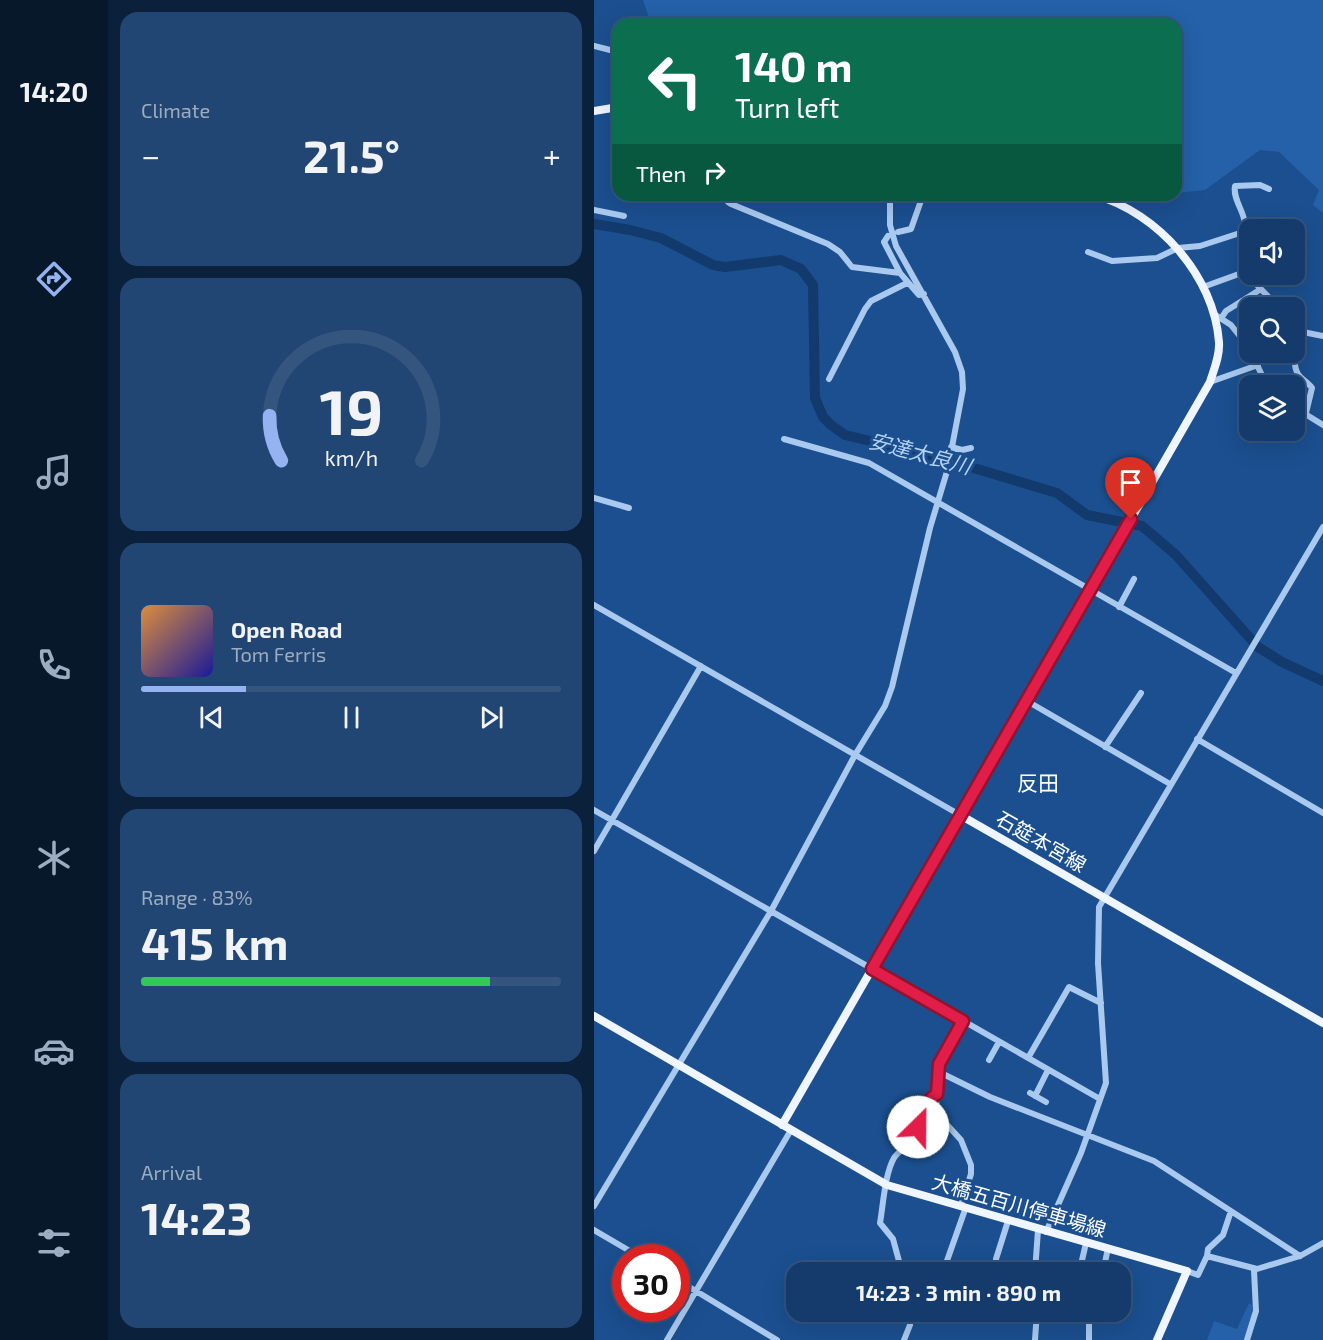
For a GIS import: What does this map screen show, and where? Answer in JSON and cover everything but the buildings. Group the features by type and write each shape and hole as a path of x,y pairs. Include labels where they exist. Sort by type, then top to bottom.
{"main road":[{"path":"594,111 612,108"},
{"path":"594,1016 782,1125 1210,382 1219,349 1218,316 1203,287 1178,248 1131,210 1109,201"},
{"name":"石筵本宮線","path":"960,814 1323,1023"},
{"name":"大橋五百川停車場線","path":"782,1125 887,1185 1186,1271"},
{"path":"1157,1340 1186,1271"}],"street":[{"path":"594,46 612,50"},
{"path":"1243,219 1234,195 1235,186 1260,185 1269,189"},
{"path":"728,201 828,244 840,252 852,267 866,271 900,273"},
{"path":"594,1206 771,910 855,755 885,706 892,687 937,503 948,468 962,401 962,372 955,352 896,246 890,225 890,201"},
{"path":"898,232 911,229 921,201"},
{"path":"594,210 624,216"},
{"path":"1088,252 1100,258 1117,261 1164,257 1178,248 1200,246 1239,233"},
{"path":"888,236 884,242 900,273 919,295 924,294"},
{"path":"1203,287 1239,273"},
{"path":"829,379 871,301 907,283"},
{"path":"1259,285 1269,297"},
{"path":"1239,333 1218,316 1261,289"},
{"path":"1305,332 1323,336"},
{"path":"1297,363 1298,374 1312,388 1306,413 1323,425"},
{"path":"1210,382 1257,364 1262,375"},
{"path":"784,439 869,463 1236,672"},
{"path":"952,449 971,448"},
{"path":"594,498 628,508"},
{"path":"1037,1262 1042,1231 1087,1135 1106,1083 1097,915 1103,897 1323,527"},
{"path":"1119,607 1134,579"},
{"path":"594,605 960,814"},
{"path":"594,851 701,666"},
{"path":"1105,747 1141,693"},
{"path":"1027,701 1170,784"},
{"path":"1197,739 1323,813"},
{"path":"594,810 1100,1099"},
{"path":"1028,1058 1069,987 1101,1003"},
{"path":"946,1262 963,1206 971,1165 961,1140 939,1116 937,1094 942,1059 963,1021"},
{"path":"989,1060 999,1042"},
{"path":"1046,1102 1032,1095 1048,1070"},
{"path":"939,1072 963,1085 1154,1161 1300,1256"},
{"path":"900,1262 893,1239 880,1223 887,1185 893,1159 913,1140 924,1110 931,1098 937,1094"},
{"path":"667,1340 791,1130"},
{"path":"1186,1271 1198,1275 1208,1249 1223,1235 1231,1210"},
{"path":"996,1259 1008,1221"},
{"path":"594,1230 618,1244"},
{"path":"1082,1262 1086,1243"},
{"path":"1207,1256 1254,1270 1300,1256 1323,1243"},
{"path":"1105,1262 1108,1248"},
{"path":"1247,1340 1256,1311 1254,1270"},
{"path":"690,1287 777,1340"},
{"path":"904,1340 910,1322"},
{"path":"1035,1340 1036,1322"},
{"path":"1089,1322 1089,1340"}],"shaded area":[{"path":"643,0 1323,0 1323,213 1313,205 1319,190 1279,152 1260,150 1205,190 1182,192 1182,18 649,18"},
{"path":"1249,1303 1252,1305 1253,1317 1246,1340 1207,1340 1214,1321 1237,1329"}],"waterway":[{"name":"安達太良川","path":"594,224 661,238 713,265 725,267 781,260 801,269 813,285 815,398 823,417 831,425 845,435 937,457 1057,493 1087,515 1142,526 1176,555 1258,647 1282,662 1323,681"}],"district":[{"name":"反田","path":"1038,784"}],"route":[{"path":"918,1127 924,1110 931,1098 937,1094 939,1064 963,1021 872,969 1131,519"}]}
